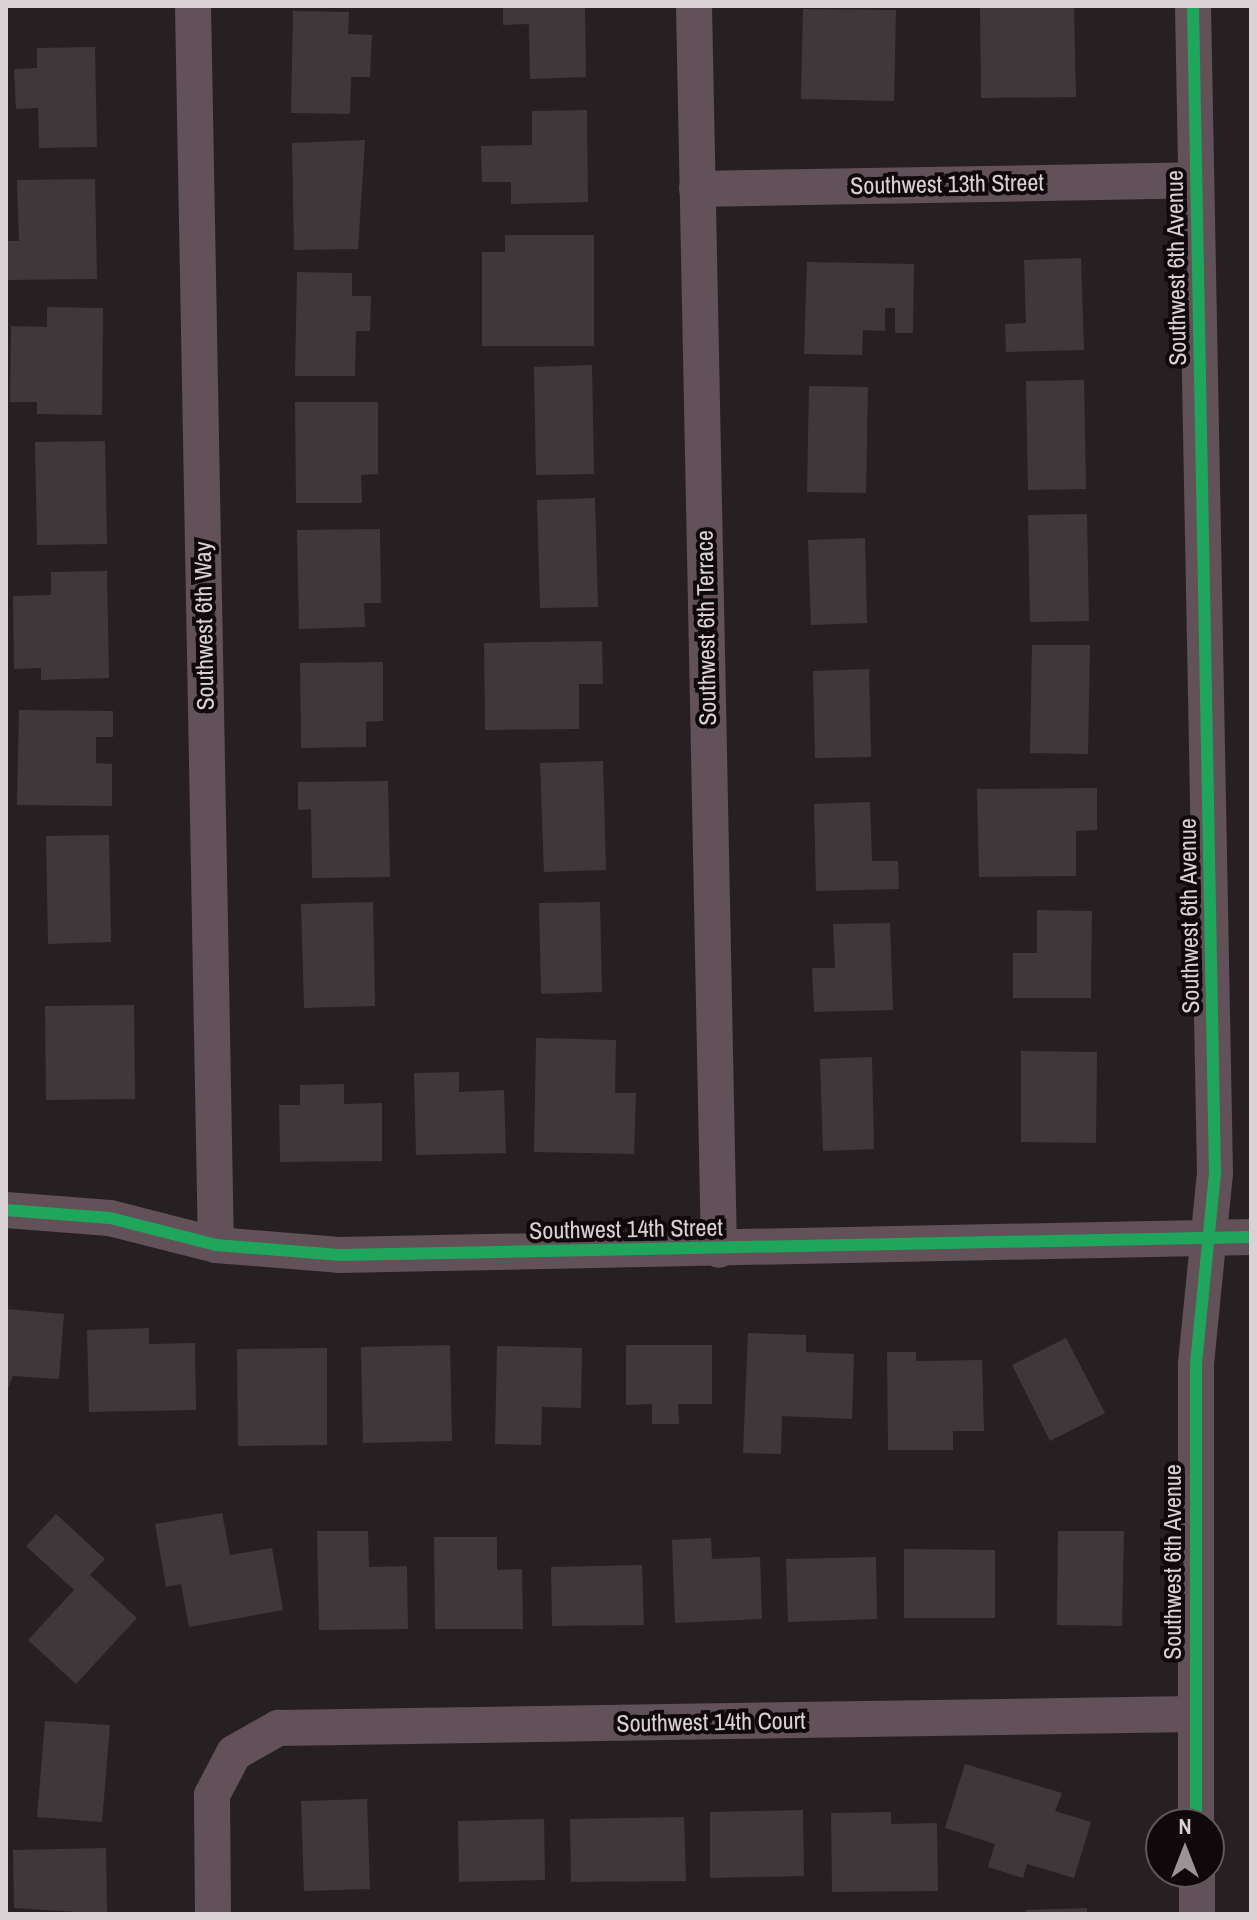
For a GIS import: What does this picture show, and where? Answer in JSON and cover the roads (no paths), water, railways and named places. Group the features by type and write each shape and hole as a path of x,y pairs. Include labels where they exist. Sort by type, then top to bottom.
{"street":[{"name":"Southwest 6th Way","path":"193,6 216,1245"},
{"name":"Southwest 6th Terrace","path":"694,6 719,1250"},
{"name":"Southwest 6th Avenue","path":"1193,6 1215,1173 1196,1365 1196,1808"},
{"name":"Southwest 13th Street","path":"697,189 1196,180"},
{"name":"Southwest 14th Street","path":"6,1210 110,1218 216,1245 339,1255 1206,1242 1251,1237"},
{"name":"Southwest 14th Court","path":"213,1914 212,1795 234,1753 278,1728 1194,1714"},
{"path":"1197,1888 1197,1914"}]}
